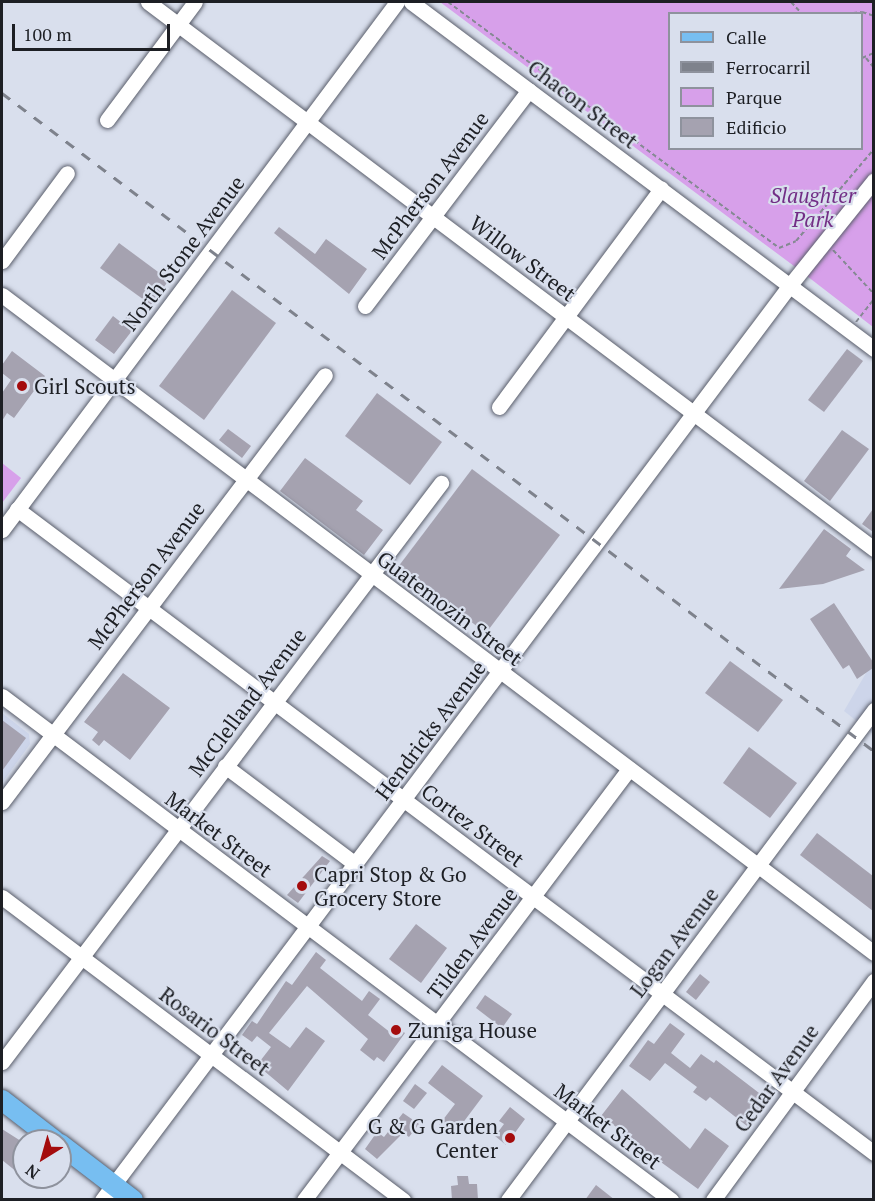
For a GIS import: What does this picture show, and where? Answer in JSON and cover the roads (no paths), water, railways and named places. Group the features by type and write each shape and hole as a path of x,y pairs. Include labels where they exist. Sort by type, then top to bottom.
{"main road":[{"path":"2,1101 40,1129"},
{"path":"72,1156 108,1192 134,1200"}],"street":[{"name":"Willow Street","path":"148,2 873,549"},
{"path":"107,120 195,2"},
{"name":"North Stone Avenue","path":"2,530 398,2"},
{"name":"Chacon Street","path":"411,2 873,349"},
{"name":"McPherson Avenue","path":"365,306 529,90"},
{"path":"2,261 67,173"},
{"name":"Hendricks Avenue","path":"108,1192 790,285 873,180"},
{"path":"499,407 661,189"},
{"name":"Guatemozin Street","path":"2,295 873,954"},
{"name":"McPherson Avenue","path":"2,802 325,375"},
{"name":"McClelland Avenue","path":"2,1062 441,483"},
{"name":"Cortez Street","path":"17,509 149,606 273,702 873,1153"},
{"name":"Market Street","path":"2,696 671,1200"},
{"name":"Logan Avenue","path":"508,1200 873,710"},
{"path":"225,766 355,864"},
{"name":"Tilden Avenue","path":"304,1200 629,769"},
{"name":"Rosario Street","path":"2,897 403,1200"},
{"name":"Cedar Avenue","path":"713,1200 873,981"}],"railway":[{"path":"2,93 874,751"}],"place":[{"name":"Girl Scouts","path":"22,386"},
{"name":"Capri Stop & Go Grocery Store","path":"302,886"},
{"name":"Zuniga House","path":"396,1030"},
{"name":"G & G Garden Center","path":"510,1138"}],"park label":[{"name":"Slaughter Park","path":"813,207"}]}
